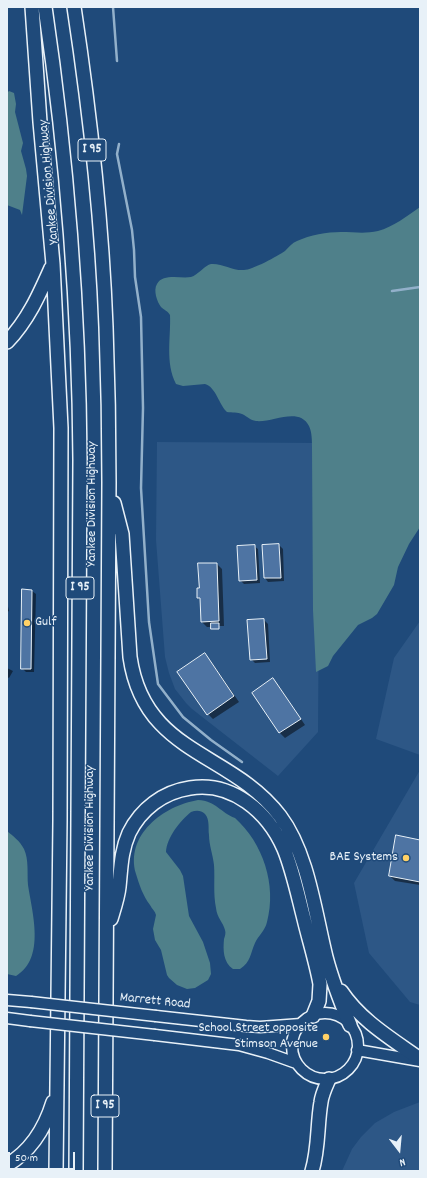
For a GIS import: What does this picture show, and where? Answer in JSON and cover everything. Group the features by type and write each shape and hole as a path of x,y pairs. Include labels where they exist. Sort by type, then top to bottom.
{"highway":[{"path":"32,7 38,106 53,264 61,460 60,820 56,1171"},
{"name":"Yankee Division Highway","path":"45,7 58,104 68,201 76,305 80,395 76,1171"},
{"name":"Yankee Division Highway","path":"74,7 90,131 102,261 107,358 109,482 105,1171"},
{"path":"7,342 21,326 34,306 53,264"},
{"path":"109,482 122,534 130,657 138,691 150,712 166,730 183,743 256,790 266,799 281,817 293,837 302,860 331,974 350,1025"},
{"path":"106,936 119,888 124,848 132,829 141,815 158,800 176,791 191,787 204,787 230,792 246,800 258,811 275,833 286,853 320,984 320,998 313,1016"},
{"path":"331,974 347,1000 358,1012 370,1023 420,1060"},
{"path":"312,1171 317,1146 321,1102 323,1093 330,1079"},
{"path":"7,1166 25,1152 41,1132 56,1091"}],"main road":[{"name":"Marrett Road","path":"7,1000 246,1026 260,1027 301,1024"},
{"path":"322,1014 340,1017 350,1025 356,1037 357,1050 354,1062 346,1071 330,1079 317,1078 301,1069 296,1063 293,1054 292,1043 296,1031 301,1024 313,1016 322,1014"},
{"path":"7,1018 239,1045 296,1063"},
{"path":"357,1050 420,1060"}],"shaded area":[{"path":"157,442 320,443 318,732 278,776 192,709 175,689 169,673 165,657 156,540"},
{"path":"420,621 420,755 376,739 394,658"},
{"path":"420,770 420,1005 410,1002 369,953 354,883"},
{"path":"420,1102 420,1171 342,1171 352,1149 361,1137 375,1123 394,1112"}],"green space":[{"path":"9,91 14,93 16,104 15,112 23,143 21,151 27,176 22,215 20,210 7,205 7,93"},
{"path":"420,207 420,527 409,544 398,567 394,585 377,614 358,625 333,656 328,666 316,672 313,610 312,442 310,428 305,420 299,417 292,416 256,421 240,413 227,412 215,392 209,386 205,384 183,386 176,384 171,367 169,350 170,315 158,302 155,293 156,287 157,284 163,279 168,277 191,277 211,264 240,270 248,269 277,256 295,242 324,233 364,233 378,231 394,224"},
{"path":"198,800 214,805 235,818 245,828 253,840 260,852 269,879 270,908 266,925 255,943 248,961 240,969 233,969 227,963 224,956 225,931 218,915 215,903 214,865 208,819 205,814 200,811 191,812 171,835 166,852 183,876 189,916 203,942 210,963 211,974 208,980 195,988 187,989 177,985 167,975 161,950 155,940 153,929 156,915 145,898 136,874 134,860 136,847 142,835 150,825 160,816 172,809 185,803"},
{"path":"7,831 16,839 26,853 28,885 35,934 31,958 25,968 16,976 7,974"}],"building":[{"path":"279,544 281,578 264,578 262,545"},
{"path":"255,545 257,580 239,581 237,546"},
{"path":"198,563 217,563 219,621 201,622 200,598 197,598 197,588 199,588"},
{"name":"Gulf","path":"22,589 32,590 31,669 21,669"},
{"path":"264,619 267,659 250,660 247,620"},
{"path":"211,623 219,623 219,629 211,629"},
{"path":"205,653 234,696 207,715 177,672"},
{"path":"273,678 301,719 279,733 252,693"},
{"name":"BAE Systems","path":"396,835 420,840 420,882 389,876"}],"waterway":[{"path":"113,7 117,61"},
{"path":"119,144 117,154 132,230 135,277 141,317 143,408 141,488 149,622 158,684 183,717 211,740 242,762"},
{"path":"392,291 420,287"}],"place":[{"name":"Gulf","path":"27,623"},
{"name":"BAE Systems","path":"406,858"},
{"name":"School Street opposite Stimson Avenue","path":"326,1037"}]}
